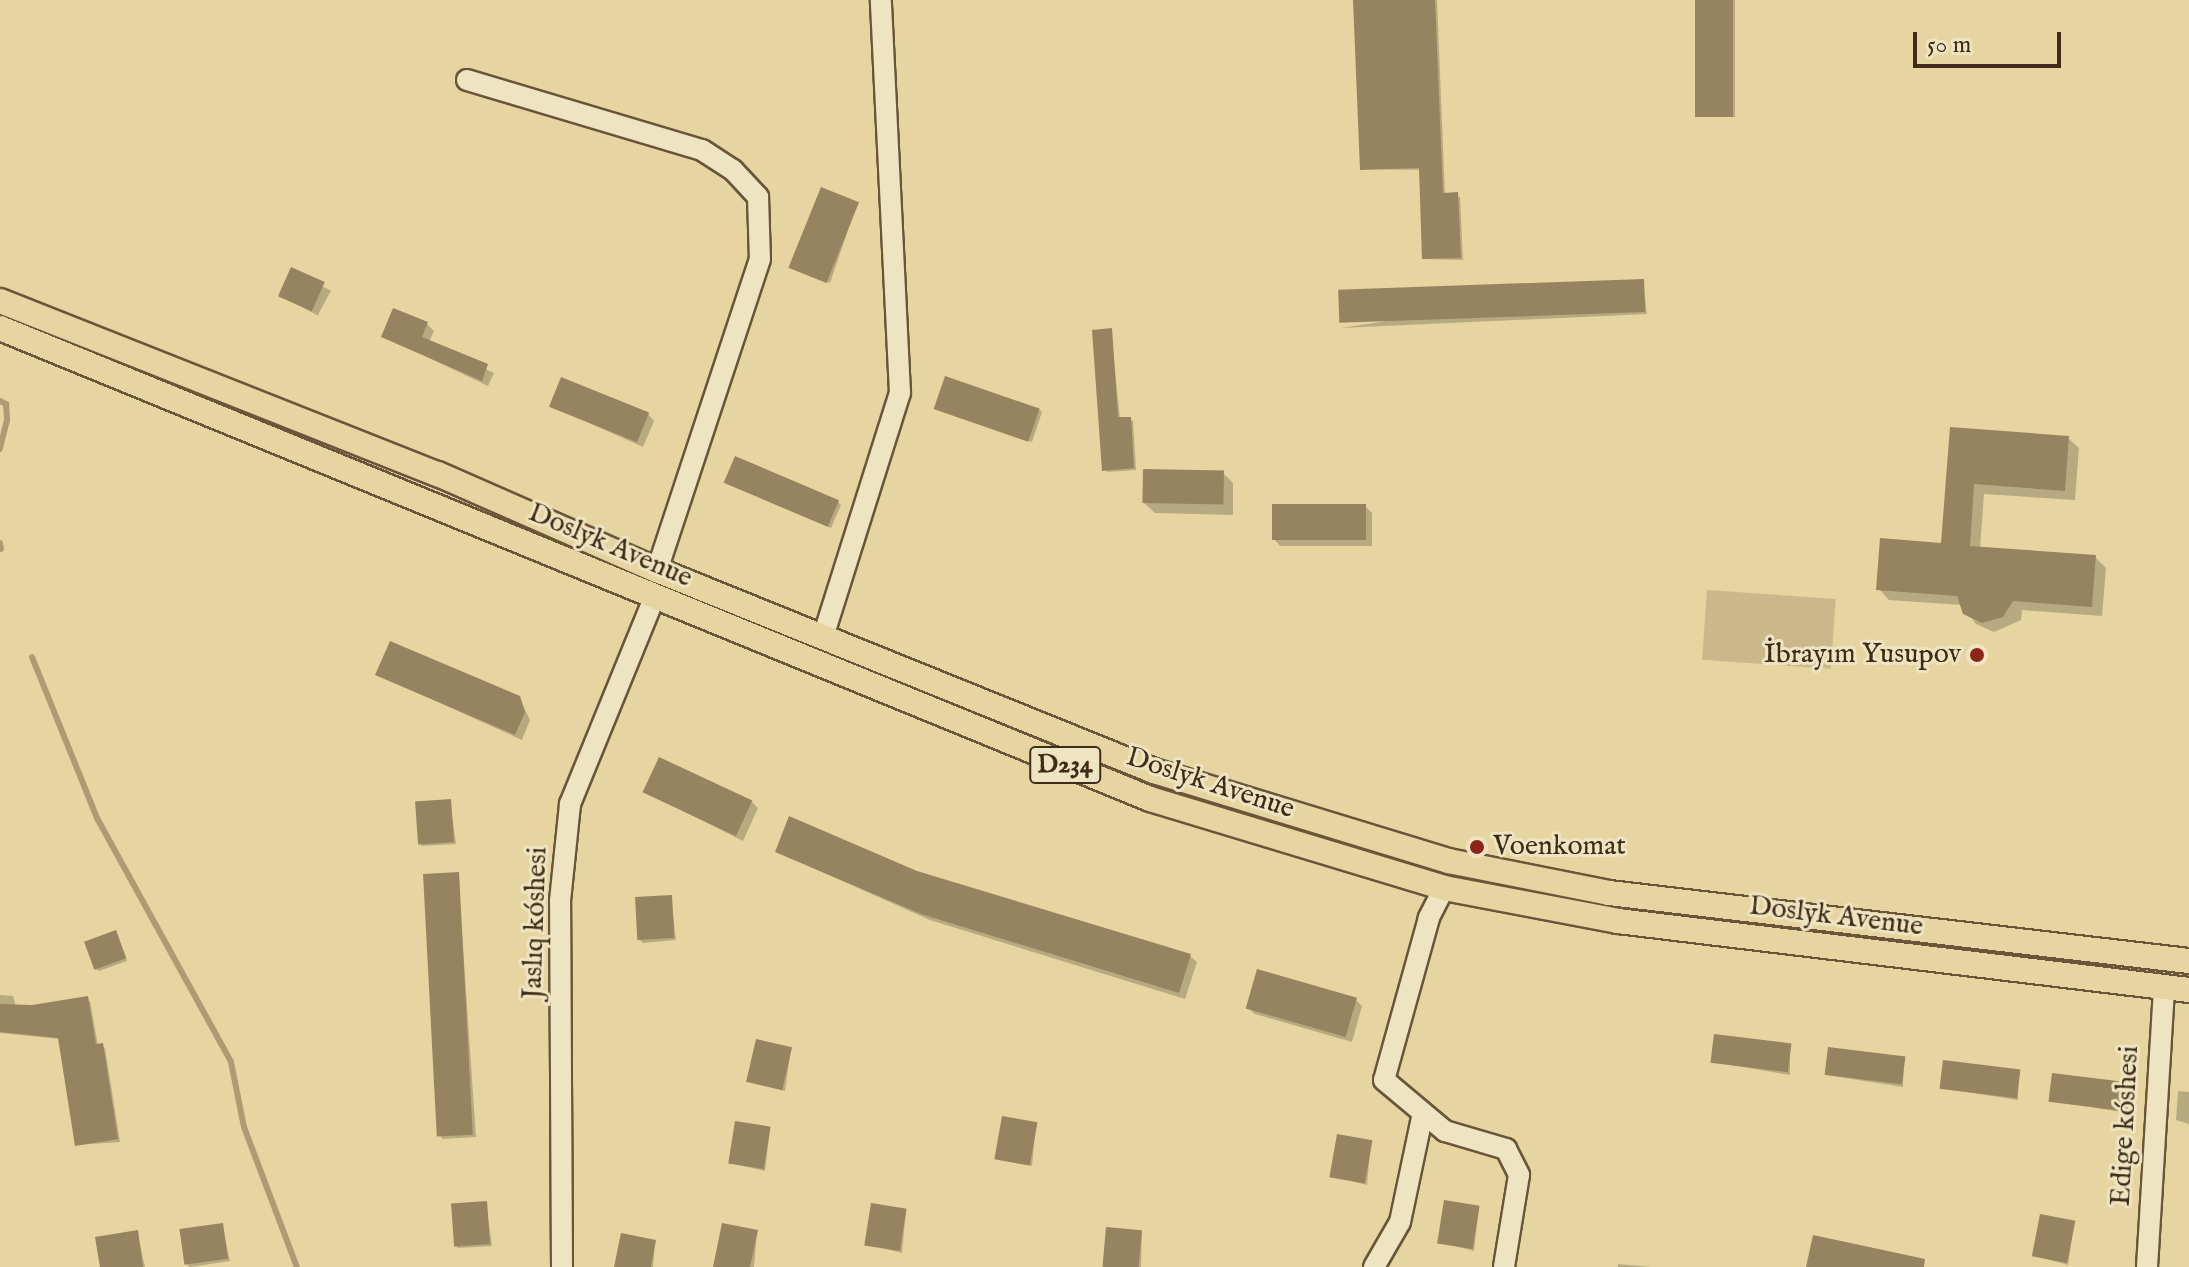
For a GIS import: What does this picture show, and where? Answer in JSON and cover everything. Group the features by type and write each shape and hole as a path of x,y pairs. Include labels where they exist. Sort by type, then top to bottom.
{"main road":[{"name":"Doslyk Avenue","path":"0,301 438,474 657,570 1154,771 1449,861 1609,893 2189,961"},
{"name":"Doslyk Avenue","path":"0,328 427,500 654,598 1150,799 1444,888 1618,921 2189,990"},
{"path":"427,500 438,474"}],"street":[{"path":"823,637 900,393 881,0"},
{"path":"467,80 702,150 733,170 758,197 760,259 657,570"},
{"name":"Jaslıq kóshesi","path":"562,1267 560,901 570,804 654,598"},
{"path":"1444,888 1429,918 1384,1080 1445,1131 1506,1149 1519,1175 1504,1267"},
{"name":"Edige kóshesi","path":"2147,1267 2164,987"},
{"path":"1374,1267 1400,1222 1423,1113"}],"shaded area":[{"path":"1707,590 1836,599 1831,669 1702,660"}],"building":[{"path":"1353,0 1435,0 1443,193 1458,192 1461,258 1422,259 1419,168 1360,170"},
{"path":"1695,0 1733,0 1733,117 1695,117"},
{"path":"821,187 859,202 826,283 788,268"},
{"path":"291,267 325,282 312,311 278,296"},
{"path":"1644,279 1645,312 1339,323 1338,290"},
{"path":"393,308 428,322 422,337 488,364 482,381 381,337"},
{"path":"1112,328 1118,417 1131,417 1134,468 1102,471 1092,330"},
{"path":"945,376 1040,409 1028,442 934,409"},
{"path":"561,377 649,413 637,442 549,407"},
{"path":"1950,427 2069,436 2065,491 1974,484 1970,546 2096,555 2092,607 2013,601 2003,617 1982,623 1963,614 1957,596 1876,590 1880,538 1941,543"},
{"path":"735,456 839,500 828,527 724,483"},
{"path":"1143,469 1224,470 1223,504 1142,503"},
{"path":"1272,504 1366,504 1366,540 1272,540"},
{"path":"390,641 520,696 525,712 515,735 375,675"},
{"path":"659,757 752,801 736,836 643,792"},
{"path":"451,799 454,842 418,844 415,802"},
{"path":"789,816 917,871 1191,954 1179,993 921,914 775,852"},
{"path":"459,872 473,1135 437,1137 423,874"},
{"path":"672,895 674,938 637,940 635,897"},
{"path":"116,930 126,958 94,970 84,942"},
{"path":"1257,969 1357,998 1346,1037 1246,1008"},
{"path":"88,996 96,1044 103,1043 118,1139 75,1146 58,1038 0,1032 0,1004 32,1005"},
{"path":"1714,1034 1791,1044 1788,1072 1710,1063"},
{"path":"756,1039 792,1047 782,1090 746,1082"},
{"path":"1828,1047 1905,1057 1902,1084 1825,1075"},
{"path":"1943,1060 2020,1070 2017,1098 1939,1089"},
{"path":"2052,1073 2129,1083 2126,1111 2048,1102"},
{"path":"1002,1116 1037,1122 1030,1166 994,1159"},
{"path":"735,1121 771,1127 764,1169 728,1163"},
{"path":"1337,1134 1372,1140 1365,1184 1329,1177"},
{"path":"1444,1200 1480,1206 1473,1249 1437,1243"},
{"path":"487,1201 490,1244 454,1246 451,1204"},
{"path":"871,1203 907,1209 900,1251 864,1245"},
{"path":"2040,1214 2075,1221 2067,1263 2032,1256"},
{"path":"223,1223 228,1259 184,1265 179,1229"},
{"path":"722,1223 758,1230 750,1267 713,1267"},
{"path":"1106,1227 1142,1230 1139,1267 1103,1267"},
{"path":"138,1230 143,1267 100,1267 95,1237"},
{"path":"621,1233 656,1240 651,1267 614,1267"},
{"path":"1813,1235 1925,1259 1924,1267 1806,1267"}],"waterway":[{"path":"0,401 6,404 7,420 0,449"},
{"path":"0,543 1,549"},
{"path":"32,657 97,818 231,1062 244,1127 297,1267"}],"place":[{"name":"İbrayım Yusupov","path":"1977,655"},
{"name":"Voenkomat","path":"1477,847"}]}
